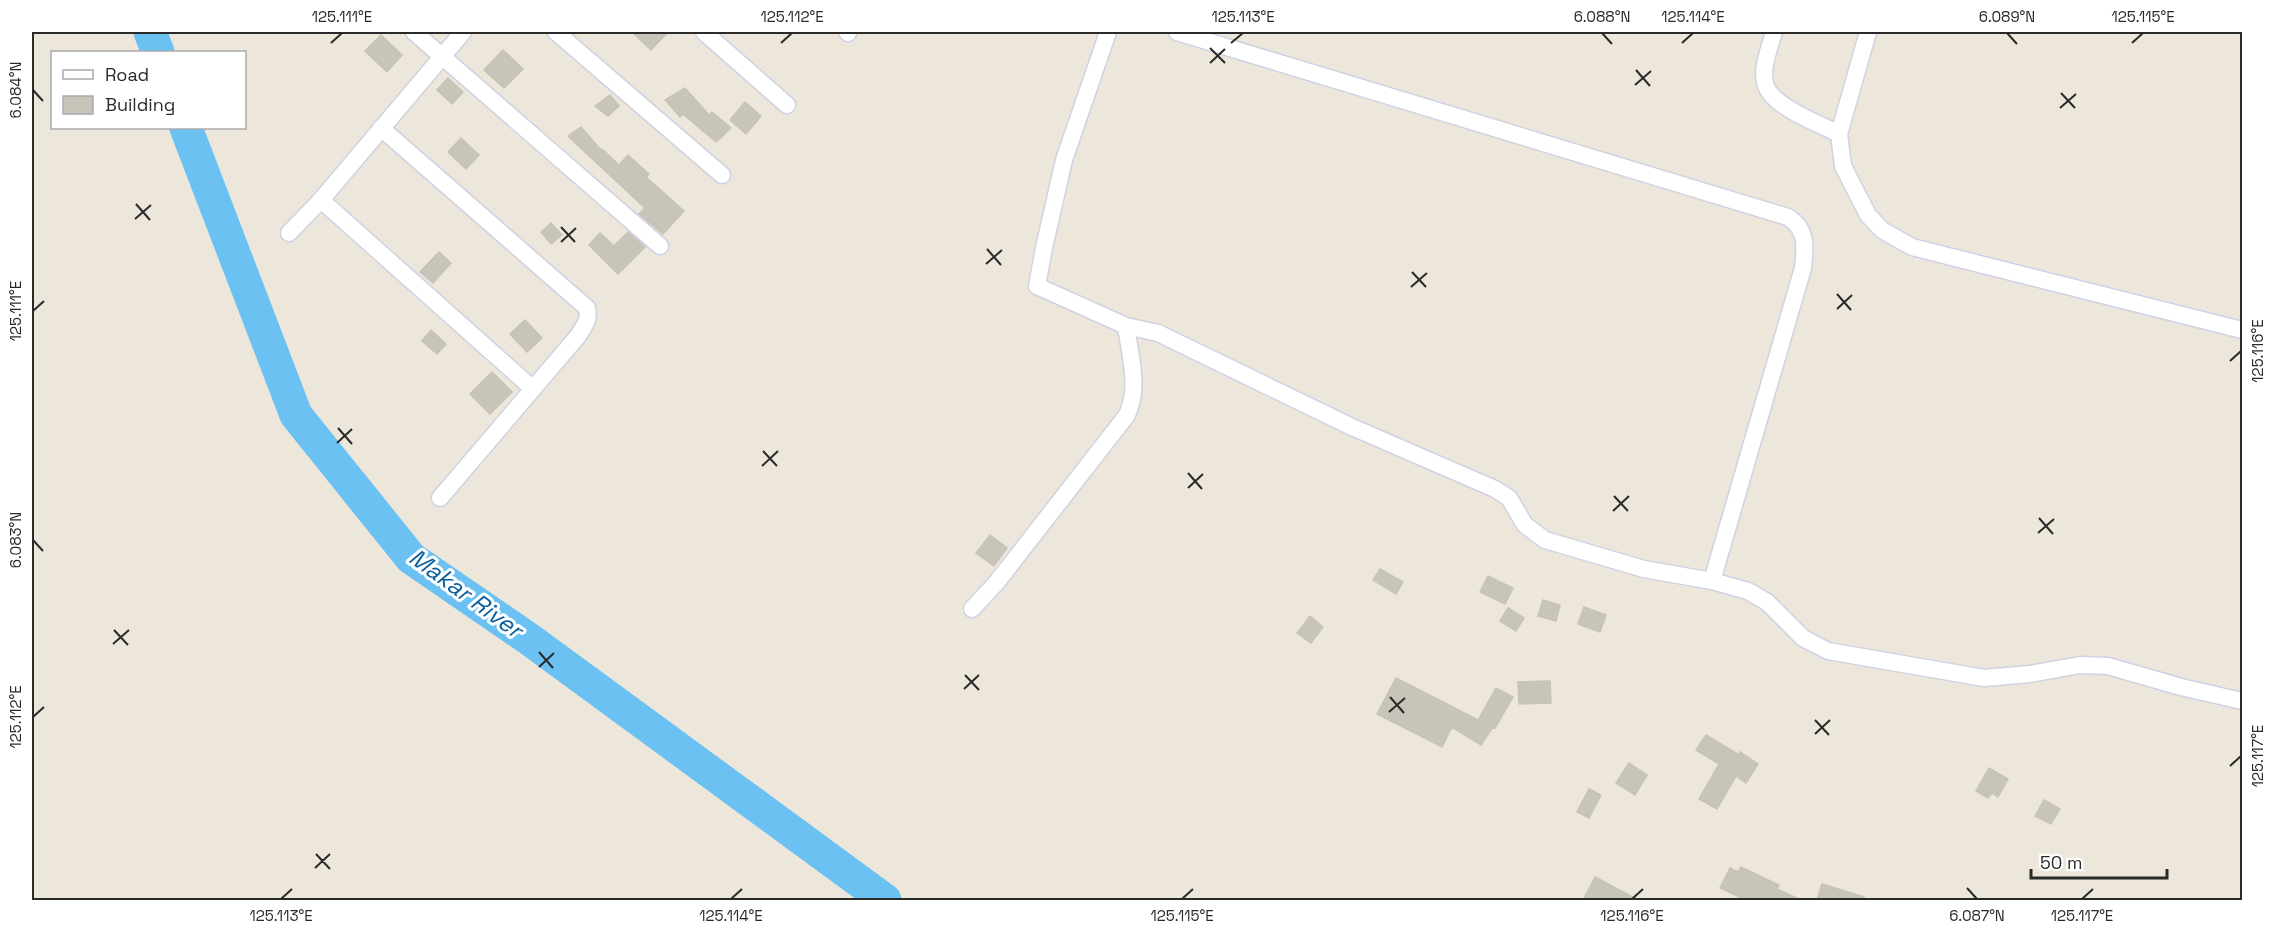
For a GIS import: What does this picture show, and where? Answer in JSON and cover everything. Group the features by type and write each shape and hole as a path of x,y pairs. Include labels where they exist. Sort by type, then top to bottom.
{"street":[{"path":"414,32 660,246"},
{"path":"289,233 321,200 442,54 463,32"},
{"path":"556,32 722,175"},
{"path":"704,32 787,105"},
{"path":"1108,32 1064,160 1037,286 1126,326 1158,333 1352,427 1495,489 1509,498 1516,506 1525,525 1545,540 1644,569 1712,581 1748,591 1767,602 1803,638 1828,651 1984,678 2030,674 2080,665 2108,666 2181,687 2242,701"},
{"path":"1178,32 1795,221 1801,228 1806,245 1803,268 1712,581"},
{"path":"1774,32 1765,66 1766,87 1778,101 1839,134"},
{"path":"1868,32 1839,134 1844,165 1868,215 1882,230 1912,247 2242,330"},
{"path":"381,128 587,308 588,321 578,336 440,498"},
{"path":"321,200 532,388"},
{"path":"972,609 997,582 1127,415 1133,401 1135,386 1126,326"}],"building":[{"path":"632,32 668,32 651,50"},
{"path":"381,35 402,55 387,72 365,51"},
{"path":"503,50 523,69 504,88 484,70"},
{"path":"448,78 463,92 452,104 437,90"},
{"path":"685,88 709,115 712,112 731,128 716,142 683,114 680,117 665,100"},
{"path":"610,95 619,106 608,116 595,106"},
{"path":"745,102 761,116 746,134 730,120"},
{"path":"581,127 601,150 619,165 628,155 649,174 646,177 684,211 663,234 639,214 645,208 568,136"},
{"path":"461,138 479,155 466,169 448,152"},
{"path":"551,223 562,235 551,244 541,232"},
{"path":"628,232 645,247 618,274 589,245 600,233 614,246"},
{"path":"439,252 451,263 433,283 420,272"},
{"path":"525,320 542,338 527,352 510,334"},
{"path":"431,330 446,344 437,354 422,341"},
{"path":"492,372 512,392 490,414 470,394"},
{"path":"990,535 1007,548 994,566 976,553"},
{"path":"1380,569 1403,582 1396,594 1373,580"},
{"path":"1488,576 1513,588 1505,604 1480,592"},
{"path":"1543,600 1560,605 1556,621 1538,616"},
{"path":"1584,607 1606,615 1600,632 1578,624"},
{"path":"1508,608 1524,618 1516,631 1500,621"},
{"path":"1310,616 1323,627 1311,643 1297,633"},
{"path":"1396,678 1478,720 1496,688 1513,697 1495,728 1493,727 1481,745 1452,727 1442,747 1377,714"},
{"path":"1550,681 1551,703 1519,704 1518,682"},
{"path":"1706,735 1758,764 1746,783 1736,776 1717,809 1699,799 1719,764 1696,750"},
{"path":"1629,763 1647,775 1635,795 1616,783"},
{"path":"1989,768 2008,779 1998,797 1992,793 1988,798 1976,791"},
{"path":"1589,789 1601,795 1589,818 1577,812"},
{"path":"2044,800 2060,809 2051,824 2035,816"},
{"path":"1741,867 1779,885 1777,889 1801,900 1746,900 1720,888 1730,868 1738,872"},
{"path":"1595,877 1638,900 1583,900"},
{"path":"1822,884 1864,897 1863,900 1817,900"}],"waterway":[{"name":"Makar River","path":"150,32 158,51"},
{"name":"Makar River","path":"186,129 296,415 411,558 529,639 885,900"}]}
